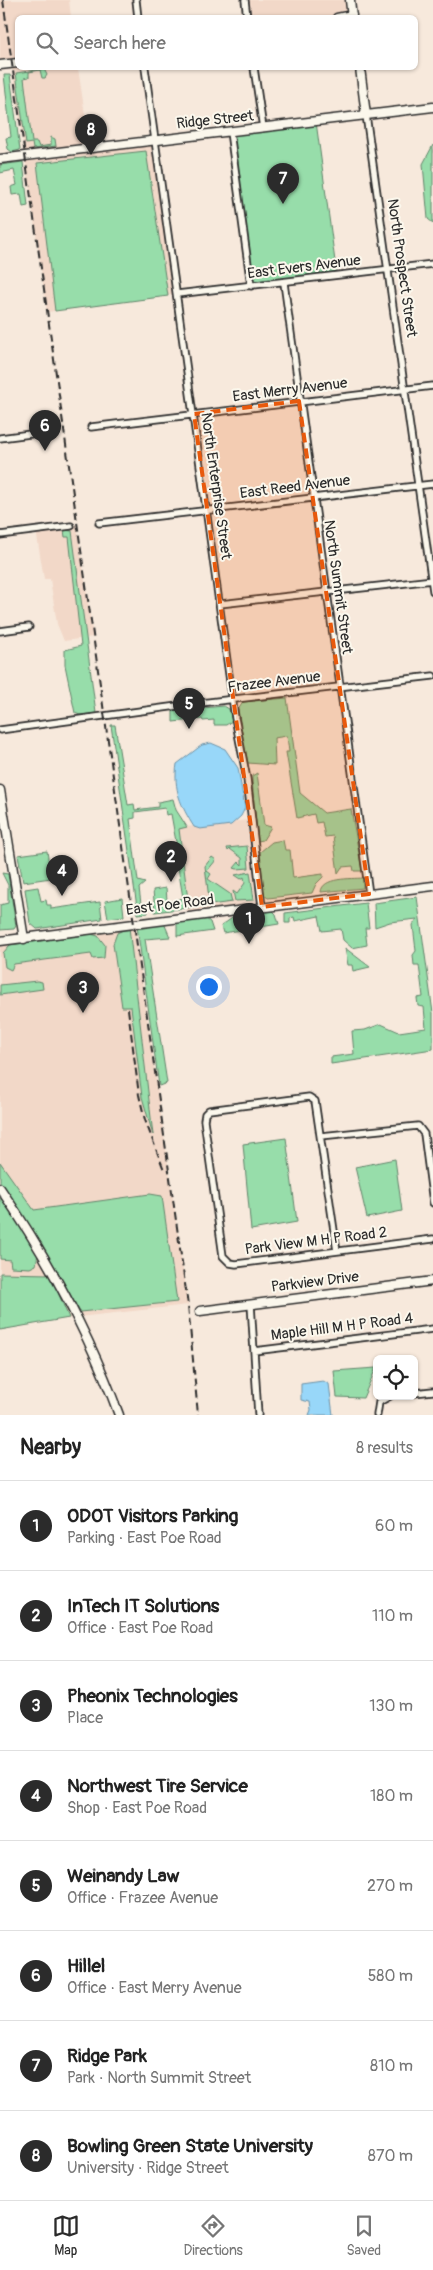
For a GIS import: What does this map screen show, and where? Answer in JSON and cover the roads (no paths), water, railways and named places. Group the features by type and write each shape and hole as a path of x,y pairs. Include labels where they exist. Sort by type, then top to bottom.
{"street":[{"path":"136,0 138,15"},
{"path":"245,0 248,15"},
{"path":"350,0 352,15"},
{"path":"0,65 15,63"},
{"name":"North Enterprise Street","path":"145,70 233,699 248,788 262,907"},
{"path":"254,70 263,128"},
{"name":"North Prospect Street","path":"360,70 433,592"},
{"name":"Ridge Street","path":"0,159 433,107"},
{"path":"230,132 251,286"},
{"name":"East Evers Avenue","path":"177,294 284,283 433,264"},
{"name":"North Summit Street","path":"284,283 369,894"},
{"name":"East Merry Avenue","path":"90,427 433,386"},
{"path":"0,438 53,431"},
{"name":"East Reed Avenue","path":"99,523 433,484"},
{"path":"0,535 71,526"},
{"path":"220,604 432,580"},
{"path":"0,631 29,627"},
{"name":"Frazee Avenue","path":"0,730 233,699 433,676"},
{"path":"0,790 24,939"},
{"name":"East Poe Road","path":"0,941 433,886"},
{"name":"Park View M H P Road 2","path":"321,1136 315,1101 309,1097 215,1109 205,1114 223,1256 230,1264 433,1240"},
{"path":"337,1251 321,1136 418,1126 424,1134 433,1203"},
{"path":"0,1188 46,1258 78,1317 119,1415"},
{"name":"Parkview Drive","path":"200,1311 433,1281"},
{"path":"251,1304 258,1415"},
{"name":"Maple Hill M H P Road 4","path":"254,1351 433,1328"},
{"path":"418,1393 433,1391"},
{"path":"378,1415 379,1402 383,1400"}],"water":[{"path":"211,743 225,749 238,768 245,808 241,816 231,825 200,829 194,827 179,797 176,781 177,764 202,745"},
{"path":"323,1381 329,1384 333,1415 309,1415 311,1410 310,1402 301,1400 301,1384"}],"railway":[{"path":"3,0 188,1305 198,1415"},
{"path":"128,1009 139,1095 145,1120 164,1170"}],"place":[{"name":"Bowling Green State University","path":"91,155"},
{"name":"Ridge Park","path":"283,204"},
{"name":"Hillel","path":"45,451"},
{"name":"Weinandy Law","path":"189,729"},
{"name":"InTech IT Solutions","path":"171,882"},
{"name":"Northwest Tire Service","path":"62,896"},
{"name":"ODOT Visitors Parking","path":"249,944"},
{"name":"Pheonix Technologies","path":"83,1013"}]}
